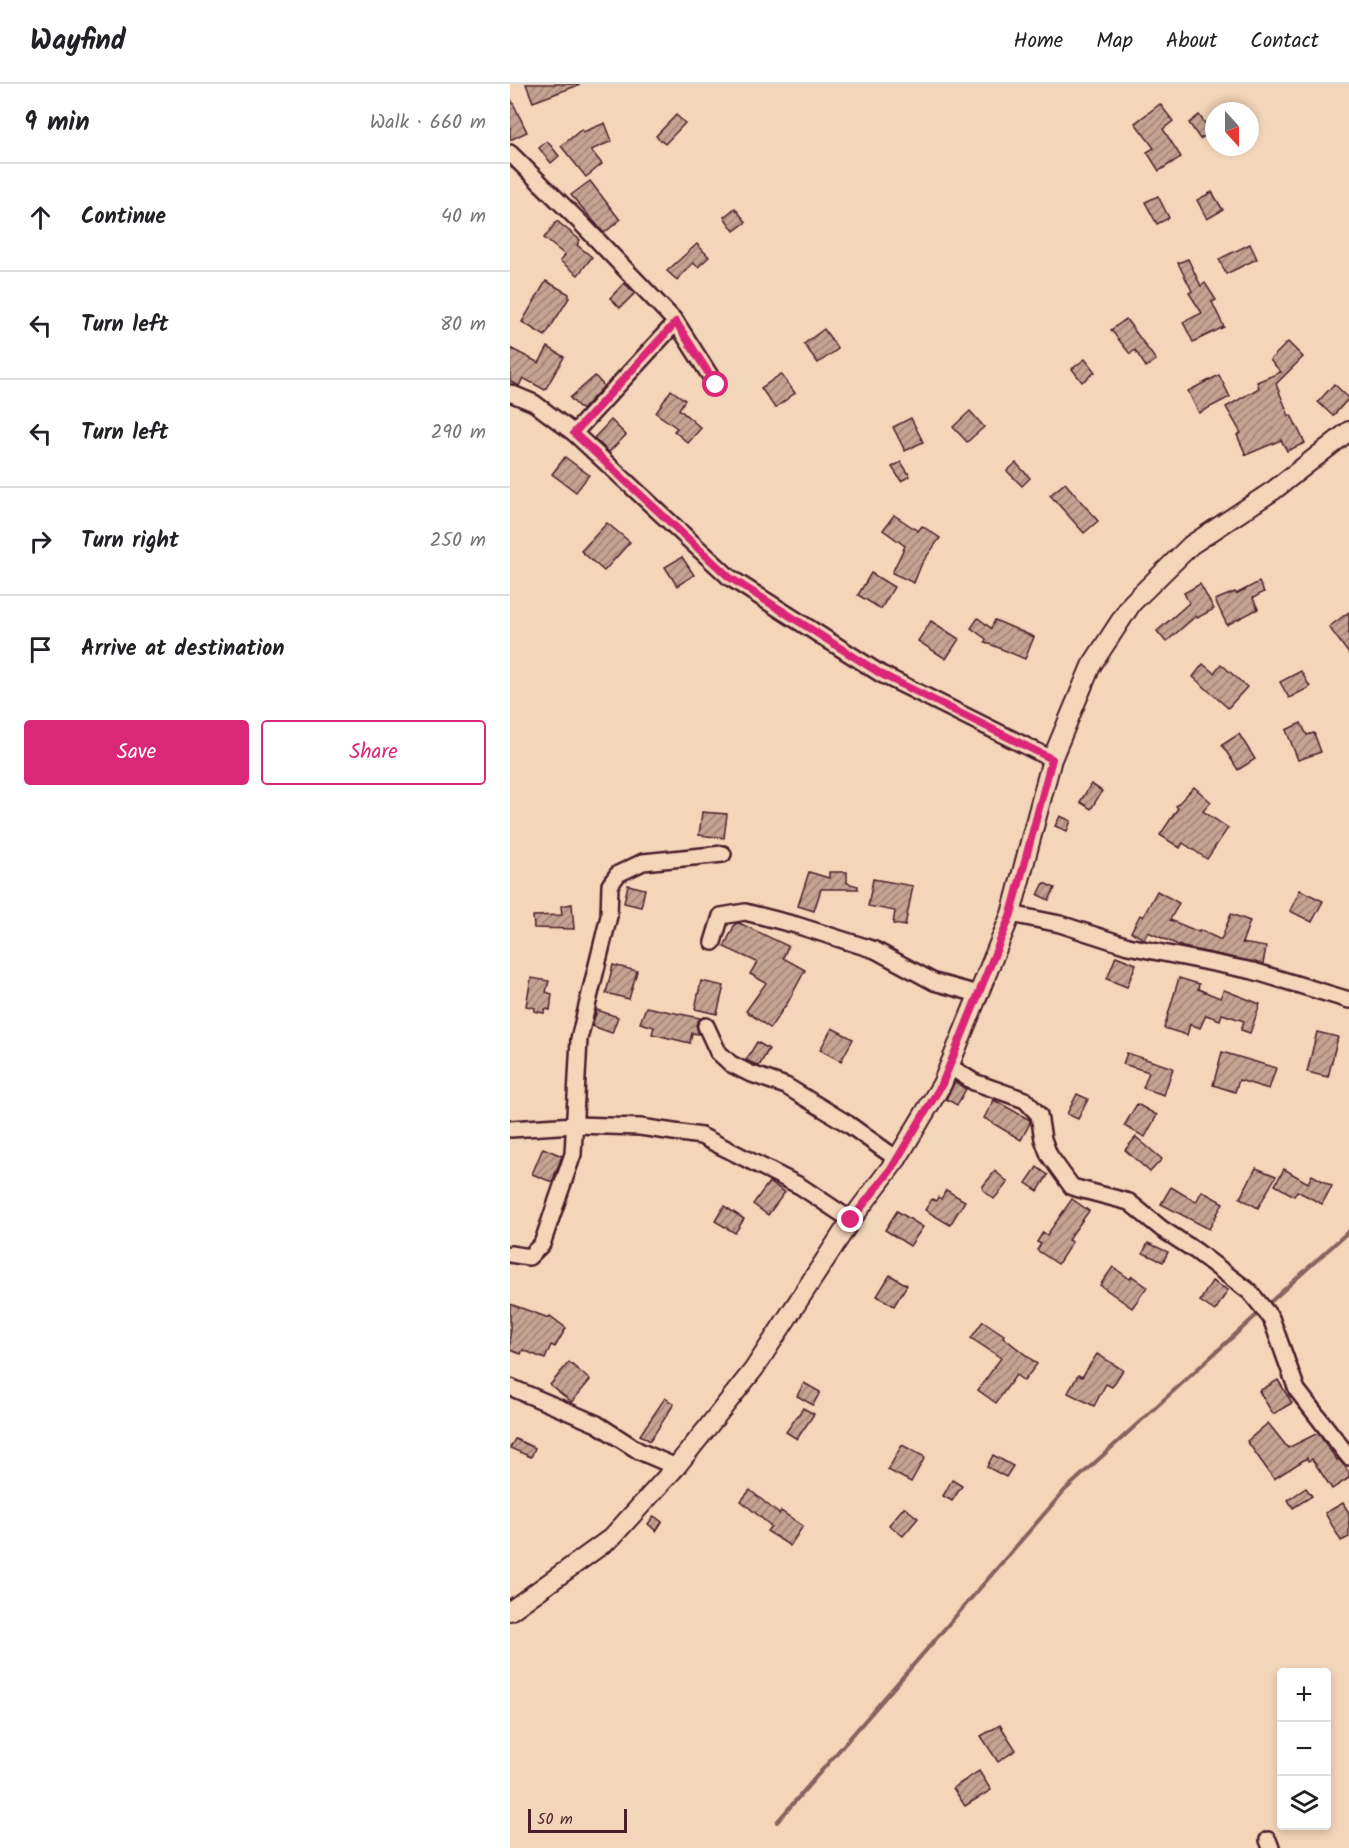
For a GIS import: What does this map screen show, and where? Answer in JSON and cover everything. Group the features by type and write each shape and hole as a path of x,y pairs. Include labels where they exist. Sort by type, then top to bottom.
{"street":[{"path":"510,153 676,322 716,385"},
{"path":"574,433 676,322"},
{"path":"510,393 534,403 574,433 729,577 881,674 1052,759"},
{"path":"510,1611 611,1538 676,1467 754,1370 851,1220 897,1159 942,1084 1011,914 1052,759 1091,666 1132,603 1191,545 1274,490 1349,431"},
{"path":"510,1254 530,1257 542,1244 573,1154 579,1039 609,916 610,885 618,874 643,862 723,854"},
{"path":"713,942 721,916 745,912 796,925 875,951 934,982 978,994"},
{"path":"1011,914 1060,924 1128,946 1253,971 1349,1000"},
{"path":"706,1026 718,1052 731,1064 786,1086 848,1124 897,1159"},
{"path":"949,1066 974,1082 1025,1100 1039,1115 1043,1139 1049,1155 1072,1187 1130,1202 1162,1229 1196,1251 1250,1292 1271,1318 1297,1390 1349,1457"},
{"path":"510,1130 575,1125 639,1127 701,1136 800,1186 851,1220"},
{"path":"510,1387 597,1424 639,1450 676,1467"}],"building":[{"path":"526,84 578,84 579,85 533,102"},
{"path":"510,97 527,132 510,140"},
{"path":"1160,104 1173,121 1163,129 1181,157 1159,171 1147,152 1154,148 1135,123"},
{"path":"676,115 685,123 665,144 656,136"},
{"path":"1199,115 1205,124 1205,136 1200,139 1189,123"},
{"path":"605,123 612,141 591,150 602,164 586,177 561,146 582,129 583,132"},
{"path":"547,141 559,156 551,163 539,148"},
{"path":"590,181 620,220 604,233 571,195"},
{"path":"1212,192 1223,210 1207,219 1197,200"},
{"path":"1158,196 1169,218 1157,224 1145,202"},
{"path":"735,208 746,222 734,231 724,217"},
{"path":"557,221 580,240 577,245 592,257 578,275 560,261 565,255 544,238"},
{"path":"697,244 709,257 698,267 693,263 677,280 667,271"},
{"path":"1250,244 1257,259 1226,274 1219,259"},
{"path":"1188,259 1201,286 1205,283 1216,300 1212,302 1224,327 1193,342 1183,322 1202,313 1189,293 1192,291 1178,263"},
{"path":"546,281 569,294 569,298 545,336 522,322"},
{"path":"624,283 635,293 620,308 610,298"},
{"path":"1126,319 1156,360 1146,367 1135,350 1130,354 1111,330"},
{"path":"824,329 838,349 818,363 804,344"},
{"path":"1288,342 1303,357 1276,384 1289,416 1291,415 1305,443 1287,451 1281,440 1246,455 1237,435 1241,433 1226,407 1259,388 1257,382 1281,372 1270,360"},
{"path":"548,347 564,357 545,390 523,378 519,386 510,381 510,348 539,363"},
{"path":"1085,359 1095,372 1082,382 1072,369"},
{"path":"781,374 795,393 775,408 761,388"},
{"path":"1219,375 1230,397 1199,413 1188,391"},
{"path":"595,376 604,386 582,410 570,398"},
{"path":"1334,384 1349,398 1333,416 1318,402"},
{"path":"671,390 685,400 679,409 701,428 688,443 674,431 677,428 656,413"},
{"path":"970,411 984,427 967,442 953,427"},
{"path":"911,418 923,442 905,451 893,427"},
{"path":"611,420 626,435 609,452 594,438"},
{"path":"565,457 589,475 576,492 552,474"},
{"path":"901,462 910,476 901,481 892,467"},
{"path":"1016,463 1030,478 1022,486 1007,471"},
{"path":"1065,483 1098,521 1084,533 1050,495"},
{"path":"894,515 918,531 922,526 940,538 922,563 914,583 892,573 905,546 883,530"},
{"path":"607,523 630,542 604,571 581,551"},
{"path":"682,557 694,575 677,586 665,567"},
{"path":"871,573 894,587 881,609 858,595"},
{"path":"1259,582 1264,592 1253,598 1258,609 1227,625 1215,600 1235,592 1236,594"},
{"path":"1200,584 1214,609 1197,618 1196,616 1166,642 1157,631 1189,603 1184,593"},
{"path":"1349,612 1349,654 1329,627"},
{"path":"978,618 991,628 995,620 1034,637 1025,659 985,642 986,639 971,628"},
{"path":"931,621 959,639 946,659 918,641"},
{"path":"1203,664 1214,673 1221,664 1247,687 1228,708 1193,677"},
{"path":"1301,671 1310,687 1289,698 1280,682"},
{"path":"1301,723 1307,735 1314,733 1321,752 1298,760 1286,730"},
{"path":"1239,734 1255,759 1238,770 1222,745"},
{"path":"1091,784 1102,791 1091,809 1080,802"},
{"path":"1194,787 1211,802 1203,811 1228,828 1207,859 1183,843 1180,848 1160,835 1178,808 1176,806"},
{"path":"702,812 727,814 724,838 699,835"},
{"path":"1060,816 1071,821 1067,831 1055,826"},
{"path":"809,872 829,878 829,872 847,872 847,883 858,886 858,889 821,889 814,911 798,906"},
{"path":"873,879 913,886 905,926 893,924 895,911 868,906"},
{"path":"1044,883 1055,888 1049,900 1038,895"},
{"path":"628,885 645,889 641,907 624,903"},
{"path":"1300,890 1323,901 1312,922 1290,911"},
{"path":"1157,891 1179,903 1170,920 1221,940 1231,914 1250,921 1242,943 1266,947 1263,964 1183,947 1148,932 1144,939 1131,932 1140,915 1143,917"},
{"path":"572,904 574,929 534,928 533,916 562,915 561,906"},
{"path":"739,923 788,946 783,958 805,970 788,1002 770,1028 746,1011 766,983 750,974 757,962 724,947 735,924"},
{"path":"1116,956 1136,964 1127,987 1107,979"},
{"path":"613,965 637,971 629,999 606,993"},
{"path":"531,978 549,981 546,992 552,994 550,1010 545,1009 544,1013 526,1006"},
{"path":"1179,978 1199,984 1198,989 1220,998 1224,990 1260,1004 1250,1033 1241,1030 1244,1021 1222,1014 1220,1020 1206,1015 1200,1028 1190,1024 1187,1035 1164,1028"},
{"path":"701,981 724,986 717,1014 695,1009"},
{"path":"646,1007 700,1018 696,1025 699,1034 692,1033 690,1043 652,1034 654,1027 640,1023"},
{"path":"597,1010 618,1017 612,1033 592,1026"},
{"path":"832,1028 853,1039 841,1061 820,1050"},
{"path":"1317,1032 1338,1037 1328,1077 1307,1072"},
{"path":"757,1042 769,1049 759,1066 746,1060"},
{"path":"1222,1052 1276,1068 1269,1089 1239,1080 1235,1092 1213,1085"},
{"path":"1127,1053 1173,1068 1164,1095 1143,1088 1149,1072 1123,1064"},
{"path":"955,1082 966,1089 957,1105 946,1099"},
{"path":"1077,1094 1088,1099 1078,1119 1067,1114"},
{"path":"994,1100 1030,1120 1021,1140 984,1118"},
{"path":"1137,1104 1157,1115 1145,1137 1124,1126"},
{"path":"1136,1137 1162,1159 1150,1172 1125,1150"},
{"path":"543,1148 562,1156 552,1182 532,1174"},
{"path":"1037,1167 1048,1175 1038,1191 1026,1183"},
{"path":"1256,1168 1276,1176 1258,1208 1240,1198"},
{"path":"1284,1169 1308,1183 1312,1175 1332,1186 1322,1204 1297,1191 1294,1196 1275,1185"},
{"path":"995,1171 1008,1182 994,1199 983,1190 983,1186"},
{"path":"769,1182 785,1192 768,1215 753,1204"},
{"path":"1171,1187 1196,1202 1202,1191 1223,1203 1209,1229 1161,1204"},
{"path":"946,1190 965,1201 950,1225 925,1210 932,1199 936,1201 938,1197 941,1199"},
{"path":"1072,1199 1089,1211 1068,1240 1072,1242 1058,1264 1037,1250 1041,1244 1037,1242 1043,1232 1047,1235"},
{"path":"724,1206 744,1219 735,1233 715,1221"},
{"path":"897,1211 923,1227 910,1246 885,1230"},
{"path":"1148,1243 1168,1252 1163,1262 1143,1253"},
{"path":"1113,1267 1130,1279 1132,1276 1147,1287 1132,1308 1100,1285"},
{"path":"890,1275 907,1285 894,1306 877,1296"},
{"path":"1212,1281 1228,1290 1215,1311 1200,1301"},
{"path":"510,1304 549,1318 550,1316 566,1328 555,1347 551,1345 545,1359 523,1350 521,1354 510,1350"},
{"path":"983,1321 1004,1335 1003,1337 1037,1364 1024,1381 1016,1375 996,1403 978,1390 1001,1358 971,1338"},
{"path":"1097,1354 1123,1370 1112,1387 1106,1384 1094,1406 1068,1393 1078,1375 1082,1377"},
{"path":"569,1362 590,1380 572,1402 550,1385"},
{"path":"1278,1380 1292,1403 1273,1414 1259,1391"},
{"path":"804,1383 820,1392 813,1405 797,1396"},
{"path":"665,1398 674,1404 650,1441 640,1435"},
{"path":"803,1408 814,1414 797,1439 786,1432"},
{"path":"1268,1423 1288,1448 1318,1433 1337,1460 1344,1465 1349,1478 1332,1489 1312,1459 1308,1461 1307,1458 1274,1479 1247,1441"},
{"path":"515,1439 535,1448 531,1457 510,1448"},
{"path":"902,1445 925,1457 911,1482 888,1470"},
{"path":"993,1455 1013,1466 1006,1477 987,1467"},
{"path":"952,1480 962,1486 952,1501 943,1496"},
{"path":"1306,1488 1312,1496 1293,1508 1288,1500"},
{"path":"750,1490 779,1514 781,1511 803,1526 790,1546 767,1531 771,1526 741,1501"},
{"path":"1343,1503 1349,1513 1349,1537 1341,1541 1325,1513"},
{"path":"904,1507 918,1518 903,1536 889,1525"},
{"path":"654,1516 662,1522 656,1531 648,1524"},
{"path":"1000,1725 1016,1750 998,1762 981,1736"},
{"path":"979,1771 991,1790 965,1806 953,1788"}],"waterway":[{"path":"1266,1306 1349,1231"},
{"path":"777,1822 1065,1490 1261,1311"}],"route":[{"path":"716,385 676,322 574,433 729,577 881,674 1052,759 1011,914 942,1084 890,1171 851,1220"}]}
